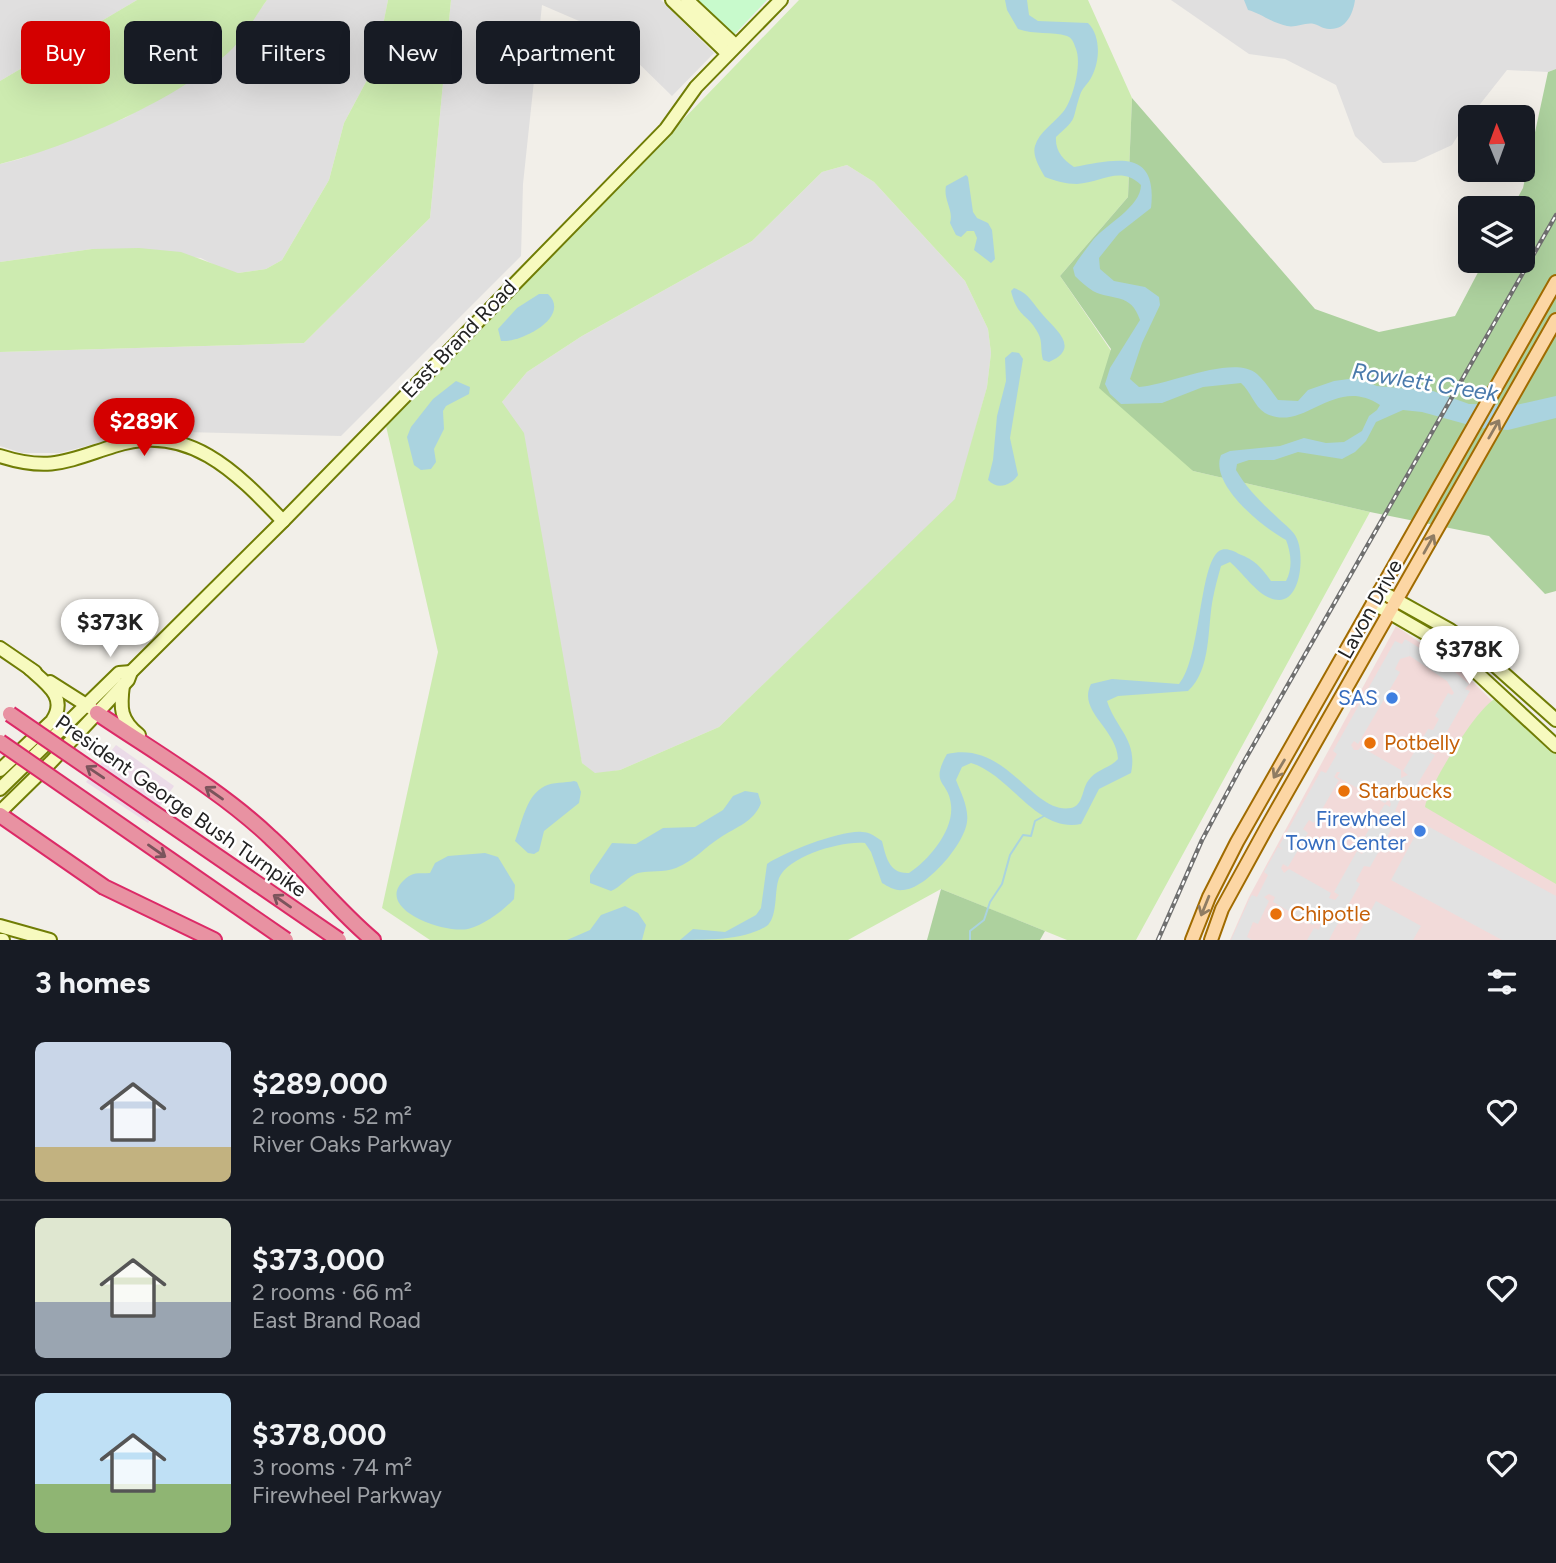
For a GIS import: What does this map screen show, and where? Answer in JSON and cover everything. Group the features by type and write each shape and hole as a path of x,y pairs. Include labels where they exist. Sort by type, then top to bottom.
{"highway":[{"path":"92,709 241,813 271,838 347,919 373,940"},
{"name":"President George Bush Turnpike","path":"5,711 339,940"},
{"path":"0,742 286,940"},
{"path":"0,813 38,842 132,902 214,940"}],"main road":[{"path":"672,0 731,49"},
{"path":"687,0 731,49"},
{"name":"East Brand Road","path":"0,789 92,709 124,685 131,672 284,521 666,129 696,87 781,0"},
{"name":"Lavon Drive","path":"1192,940 1209,897 1237,842 1556,282"},
{"name":"Lavon Drive","path":"1211,940 1234,886 1556,320"},
{"path":"0,456 25,463 57,464 135,441 179,443 218,459 238,474 284,521"},
{"path":"1380,591 1474,648 1556,720"},
{"path":"1373,603 1449,647 1556,746"},
{"path":"0,648 92,709"},
{"path":"0,770 52,722 58,712 59,703 55,693 30,669"},
{"name":"East Brand Road","path":"0,813 92,709 119,673 131,672"},
{"path":"1311,752 1305,746 1306,740 1328,696 1331,679"},
{"path":"1495,688 1505,684 1556,728"},
{"path":"124,685 120,705 122,716 129,727 143,737 150,749"},
{"path":"0,926 50,940"}],"shaded area":[{"path":"0,0 137,0 101,21 21,21 21,69 0,81"},
{"path":"267,0 388,0 384,21 364,21 365,84 344,123 329,180 282,260 266,269 238,273 226,271 201,258 92,249 0,262 0,164 20,159 125,118 183,84 222,84 222,57 236,43 236,84 350,84 350,21 252,21"},
{"path":"451,0 661,0 714,53 672,96 640,65 640,21 579,21 542,5 540,21 476,21 476,84 534,84 523,184 521,256 341,436 143,431 60,453 22,453 0,446 0,352 304,343 430,218 443,84 462,84 462,21 449,21"},
{"path":"1171,0 1556,0 1556,69 1548,72 1507,70 1479,105 1458,105 1458,136 1452,145 1415,162 1383,163 1355,136 1336,85 1285,59 1249,54"},
{"path":"847,165 874,182 965,281 988,329 991,353 987,387 956,499 719,727 620,770 595,774 582,763 502,402 527,372 582,336 752,241 822,172"},
{"name":"Firewheel Town Center","path":"1396,626 1464,673 1556,765 1556,940 1230,940 1249,897"},
{"path":"1405,639 1439,660 1437,665 1441,661 1469,684 1465,689 1470,691 1444,737 1438,736 1429,752 1435,755 1412,793 1406,790 1403,792 1395,811 1400,814 1370,867 1364,866 1356,881 1360,884 1329,940 1307,940 1314,928 1319,930 1321,921 1317,920 1313,925 1273,902 1275,897 1269,894 1264,897 1269,901 1258,924 1253,922 1247,937 1252,940 1231,940 1250,898 1252,895 1257,897 1268,875 1264,872 1278,847 1283,850 1279,846 1321,771 1326,773 1337,754 1333,751 1395,641 1402,644","holes":["1410,656 1447,681 1454,693 1448,693 1435,716 1439,719 1433,730 1428,729 1403,771 1408,775 1401,778 1401,770 1361,747 1354,750 1351,745 1354,741 1358,744 1400,672 1395,669 1400,659","1340,772 1337,777 1385,803 1389,799 1391,804 1390,807 1385,804 1365,836 1370,841 1362,854 1357,851 1334,892 1339,895 1335,900 1329,898 1331,893 1289,869 1284,873 1281,868 1283,864 1288,867 1308,833 1303,829 1309,820 1314,823 1339,780 1334,777"]},
{"path":"116,745 174,786 148,823 86,782"},
{"path":"1422,823 1556,896 1556,940 1502,940 1391,880"},
{"path":"1376,901 1421,926 1413,940 1355,940"}],"green space":[{"path":"137,0 267,0 253,21 236,21 236,44 222,58 222,21 124,21 124,84 186,84 90,133 0,164 0,81 21,69 21,84 110,84 110,21 101,21"},
{"path":"388,0 451,0 449,21 384,21"},
{"path":"695,0 767,0 733,36"},
{"path":"799,0 1088,0 1132,98 1128,197 1060,276 1193,471 1370,512 1136,940 1067,940 941,889 848,940 430,940 382,908 438,652 386,426","holes":["847,165 874,182 965,281 988,329 991,353 987,387 955,499 719,727 620,770 595,773 582,763 524,433 502,402 527,372 582,336 752,241 822,172"]},
{"path":"1556,69 1556,591 1545,594 1489,536 1193,471 1099,388 1111,349 1060,276 1128,197 1132,98 1315,309 1379,332 1455,316 1478,273 1535,273 1535,196 1519,196 1524,182 1535,182 1535,132 1548,72"},
{"path":"365,84 443,84 430,218 304,343 0,352 0,262 92,249 139,248 181,252 238,273 266,269 282,260 329,180 344,123"},
{"path":"1497,698 1556,749 1556,884 1425,807 1455,748 1478,715"},
{"path":"941,889 1045,931 1040,940 927,940"}],"water":[{"path":"1005,0 1027,0 1029,15 1038,21 1088,23 1095,35 1098,56 1095,70 1081,92 1071,122 1056,137 1058,151 1063,158 1074,167 1104,162 1130,162 1141,166 1148,175 1151,208 1119,233 1099,258 1100,269 1114,281 1145,287 1159,297 1160,305 1142,343 1130,379 1139,387 1233,367 1257,374 1278,400 1298,401 1308,390 1334,381 1356,378 1377,386 1433,391 1469,404 1516,405 1556,396 1556,418 1508,430 1480,428 1422,412 1403,410 1376,422 1366,441 1355,452 1342,459 1298,452 1274,460 1249,460 1237,464 1236,470 1245,484 1297,539 1301,557 1294,590 1288,597 1280,600 1270,598 1254,587 1230,562 1221,566 1213,598 1205,660 1196,682 1188,691 1118,696 1107,701 1129,743 1131,773 1099,789 1081,824 1050,820 999,779 971,763 962,767 956,780 967,811 964,831 942,864 922,882 912,888 897,890 882,883 865,843 830,847 804,856 784,870 779,878 773,915 768,925 738,936 680,940 693,929 725,932 756,915 761,908 767,864 827,838 853,832 870,834 882,841 893,868 909,873 939,844 949,824 950,797 940,778 947,754 968,753 987,758 1003,767 1044,801 1057,807 1075,807 1091,777 1118,759 1111,738 1089,703 1091,684 1112,679 1179,684 1192,654 1207,574 1219,551 1229,550 1249,559 1261,568 1271,581 1286,581 1290,560 1286,540 1264,526 1230,491 1219,466 1221,455 1230,451 1280,446 1304,438 1326,443 1344,442 1362,431 1369,416 1380,405 1363,397 1348,396 1293,416 1279,417 1261,410 1241,383 1203,387 1162,403 1121,404 1110,394 1105,384 1110,368 1140,320 1132,305 1093,291 1075,276 1073,268 1093,240 1135,201 1141,185 1126,176 1077,184 1045,177 1036,158 1035,146 1043,132 1067,106 1076,82 1078,56 1073,41 1067,36 1018,29 1007,10"},
{"path":"1244,0 1355,0 1348,20 1340,27 1329,29 1311,24 1282,25 1248,10"},
{"path":"966,175 973,212 977,218 988,223 992,230 995,259 991,263 974,250 977,238 974,231 967,231 961,237 956,235 950,223 946,186"},
{"path":"1014,288 1027,296 1063,339 1063,351 1049,362 1043,360 1038,333 1017,307 1011,291"},
{"path":"539,294 548,294 554,303 549,320 520,338 501,341 498,329 517,308"},
{"path":"1012,352 1019,353 1023,359 1010,438 1018,475 1008,484 1000,486 988,480 993,460 997,416 1006,381 1005,358"},
{"path":"456,381 470,387 469,394 446,406 443,411 444,429 434,449 436,462 431,469 421,470 414,465 407,437 411,427 433,399"},
{"path":"574,781 581,792 579,803 544,831 539,851 528,853 515,841 533,796 548,785"},
{"path":"745,791 758,793 761,803 754,815 688,862 671,870 638,873 611,891 590,883 590,875 612,843 636,844 663,828 695,827 723,810 733,796"},
{"path":"485,853 498,857 515,885 514,899 493,917 468,929 456,929 427,922 402,907 397,898 398,887 409,876 430,873 435,863 448,856"},
{"path":"625,906 638,913 646,925 642,940 567,940 590,930 601,915"}],"waterway":[{"path":"970,940 970,931 984,920 990,902 1002,884 1010,855 1023,835 1031,836 1035,821 1044,816"}],"railway":[{"path":"1158,940 1202,840 1242,765 1556,215"}],"place":[{"name":"SAS","path":"1392,698"},
{"name":"Potbelly","path":"1370,743"},
{"name":"Starbucks","path":"1344,791"},
{"name":"Firewheel Town Center","path":"1420,831"},
{"name":"Chipotle","path":"1276,914"}],"water label":[{"name":"Rowlett Creek","path":"1425,382"}]}
